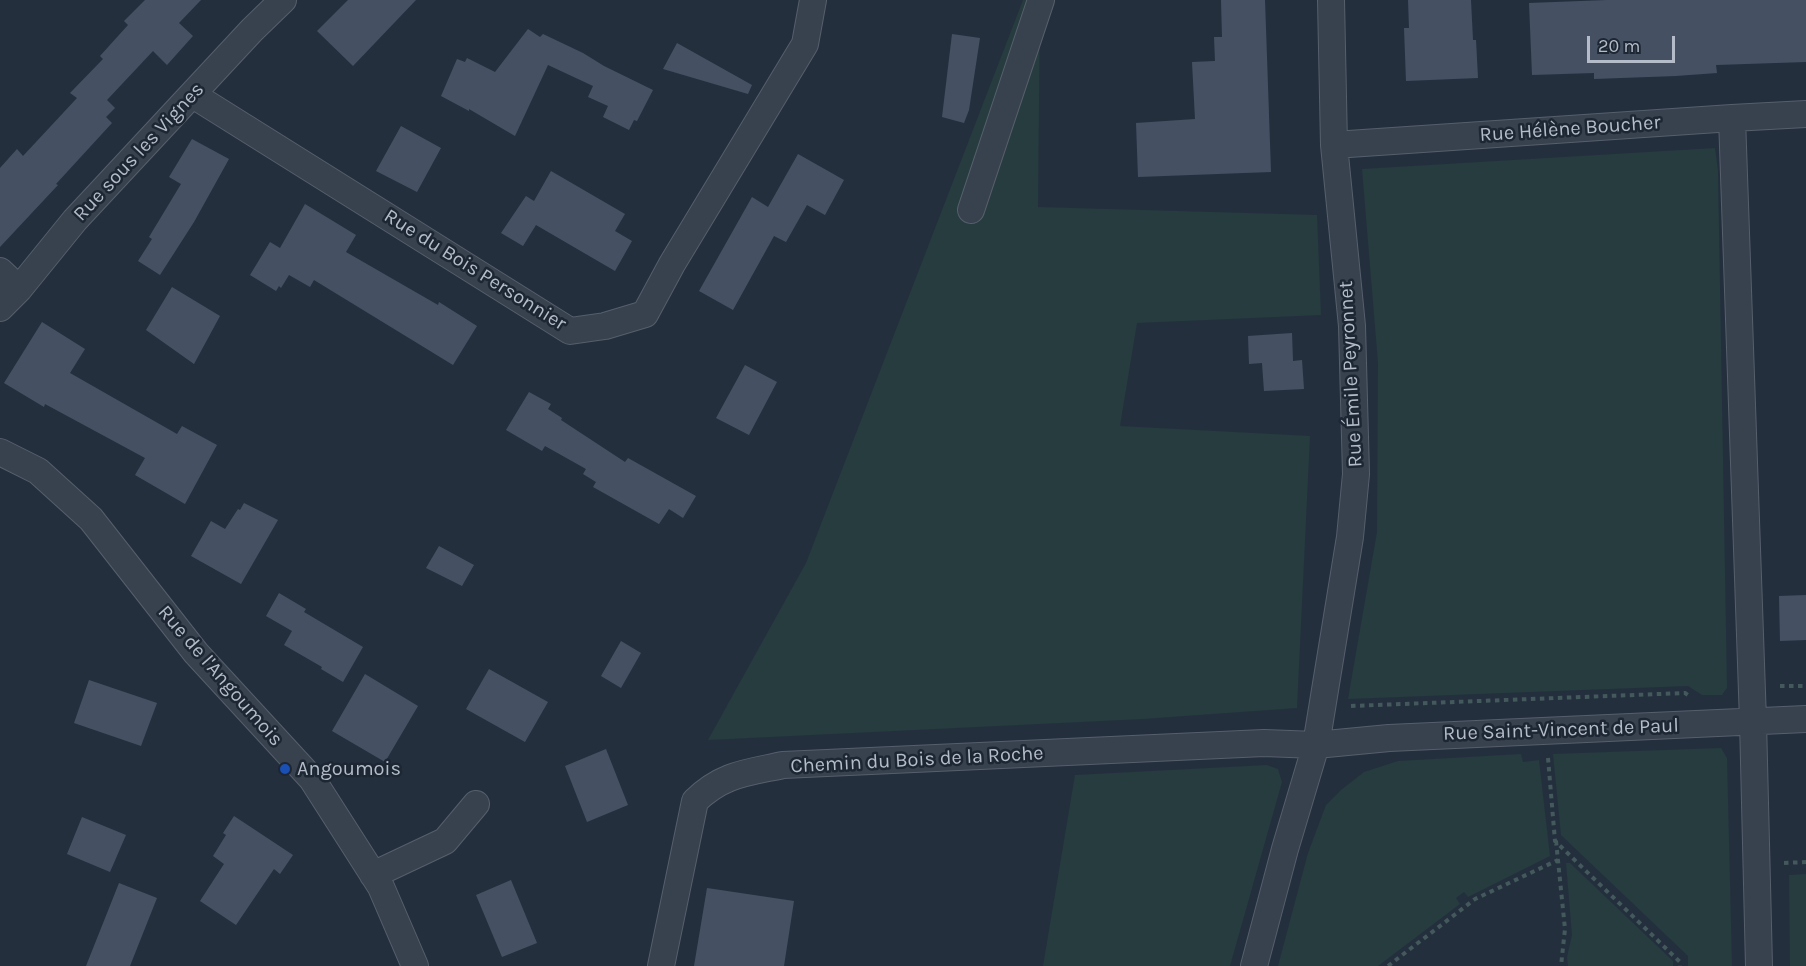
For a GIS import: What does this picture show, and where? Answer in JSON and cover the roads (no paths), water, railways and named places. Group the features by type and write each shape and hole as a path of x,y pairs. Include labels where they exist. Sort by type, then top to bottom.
{"street":[{"name":"Rue sous les Vignes","path":"0,308 19,289 75,220 252,30 283,0"},
{"name":"Rue du Bois Personnier","path":"193,95 570,331 605,326 645,314 672,264 805,44 813,0"},
{"path":"971,210 1041,0"},
{"name":"Rue Émile Peyronnet","path":"1254,966 1285,849 1316,746 1350,537 1356,474 1352,326 1334,145 1331,0"},
{"name":"Rue Hélène Boucher","path":"1334,145 1806,114"},
{"path":"1732,118 1752,686 1759,966"},
{"path":"0,272 19,289"},
{"name":"Rue de l'Angoumois","path":"0,452 38,471 91,519 196,653 312,779 381,887 415,966"},
{"name":"Rue Saint-Vincent de Paul","path":"1316,746 1389,738 1806,719"},
{"name":"Chemin du Bois de la Roche","path":"661,966 694,801 710,787 731,776 783,765 1264,743 1316,746"},
{"path":"374,875 445,841 476,804"}],"place":[{"name":"Angoumois","path":"285,769"}]}
